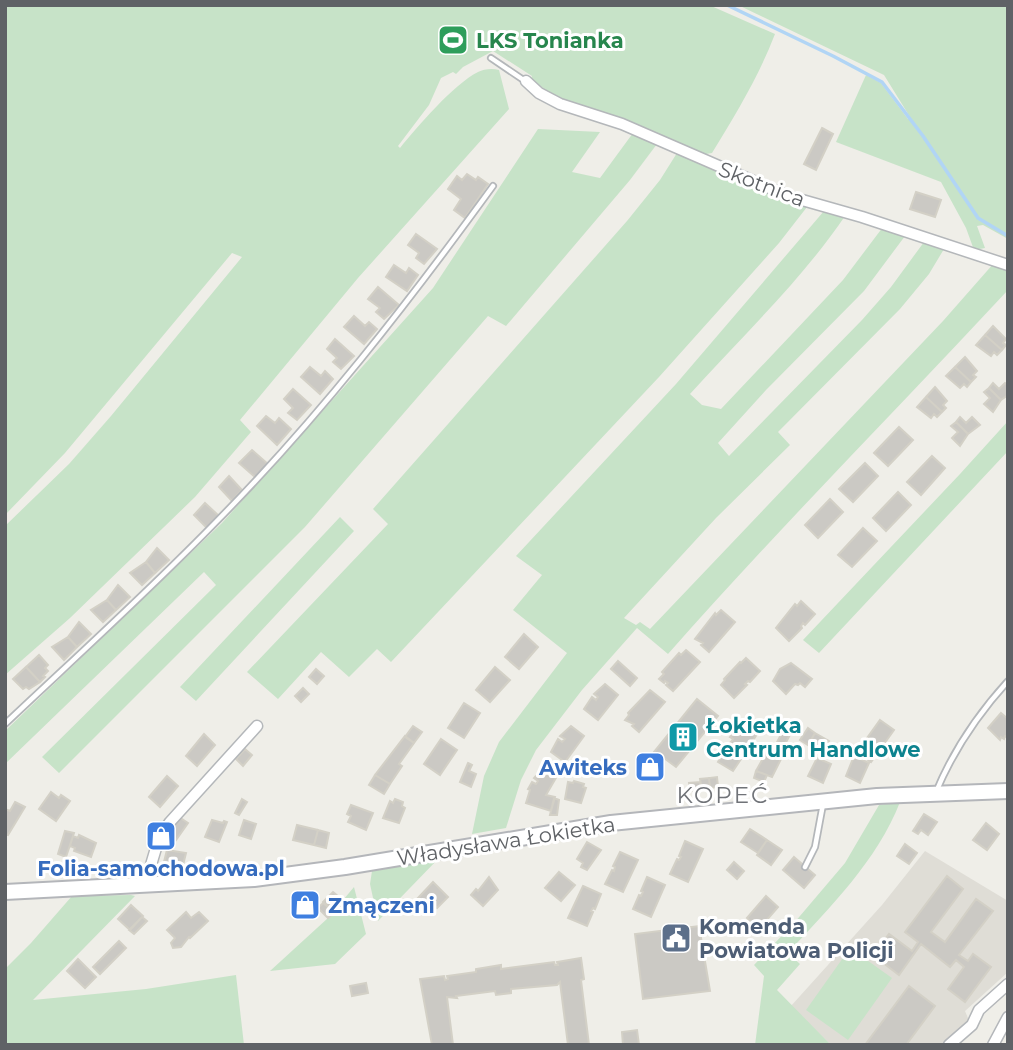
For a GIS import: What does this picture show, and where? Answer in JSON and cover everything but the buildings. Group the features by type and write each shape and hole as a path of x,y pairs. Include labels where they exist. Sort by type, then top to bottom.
{"street":[{"name":"Skotnica","path":"526,81 539,93 560,104 622,124 759,185 1008,265"},
{"path":"145,885 156,848 170,822 257,726"},
{"name":"Władysława Łokietka","path":"5,892 290,875 611,823 823,801 1008,791"},
{"path":"949,1045 972,1025 979,1010 1008,984"},
{"path":"993,1045 1008,1017"}],"lane":[{"path":"491,58 526,81"},
{"path":"5,724 217,522 315,414 423,282 493,186"},
{"path":"935,793 949,762 974,722 1008,681"},
{"path":"806,867 815,848 823,801"}],"shaded area":[{"path":"925,851 1008,901 1008,972 965,1011 970,1023 945,1045 831,1045 791,1006 882,905"}],"green space":[{"path":"709,5 775,34 754,80 712,153 700,155 641,128 555,97 531,79 532,76 493,51 463,67 456,74 453,72 441,78 429,105 398,146 400,148 447,96 480,71 499,70 509,109 358,278 240,420 251,432 195,497 70,618 5,675 5,526 69,464 242,257 232,253 65,453 5,515 5,7"},
{"path":"738,5 1008,5 1008,239 983,225 977,226 985,248 974,250 966,228 941,182 836,142 866,75 881,83 908,119 910,117 884,75"},
{"path":"538,129 600,132 572,172 600,178 633,133 657,144 630,180 506,326 488,316 305,527 59,773 42,757 216,585 204,572 5,764 5,731 222,523 433,288"},
{"path":"677,153 807,207 779,243 659,377 391,662 377,649 349,677 321,652 278,699 247,672 388,524 373,509 627,221 660,180"},
{"path":"824,211 845,216 790,286 690,394 702,405 721,409 843,280 883,227 905,236 864,291 718,443 729,456 862,320 891,287 924,242 944,249 929,274 900,309 778,432 790,445 716,518 624,618 636,625 640,622 650,629 943,321 994,263 1008,268 1008,290 794,516 668,654 637,628 582,690 536,750 521,780 506,828 472,834 484,776 499,742 567,653 513,610 542,575 516,556 676,384"},
{"path":"1008,421 1008,451 819,653 803,640 960,474"},
{"path":"340,517 354,531 196,701 180,687"},
{"path":"900,802 866,864 788,953 800,964 777,990 831,1045 755,1045 764,976 754,965 845,863 879,805"},
{"path":"439,858 378,921 370,884 372,871"},
{"path":"354,887 366,934 335,964 270,971 328,918"},
{"path":"72,896 135,896 33,1000 146,989 236,975 244,1045 5,1045 5,969"},
{"path":"850,948 892,978 848,1040 806,1010"}],"waterway":[{"path":"727,5 882,82 923,136 978,218 1008,236"}],"place":[{"name":"LKS Tonianka","path":"453,40"},
{"name":"Łokietka Centrum Handlowe","path":"683,737"},
{"name":"Awiteks","path":"650,767"},
{"name":"Folia-samochodowa.pl","path":"161,836"},
{"name":"Zmączeni","path":"305,905"},
{"name":"Komenda Powiatowa Policji","path":"676,938"}],"district":[{"name":"KOPEĆ","path":"723,795"}]}
